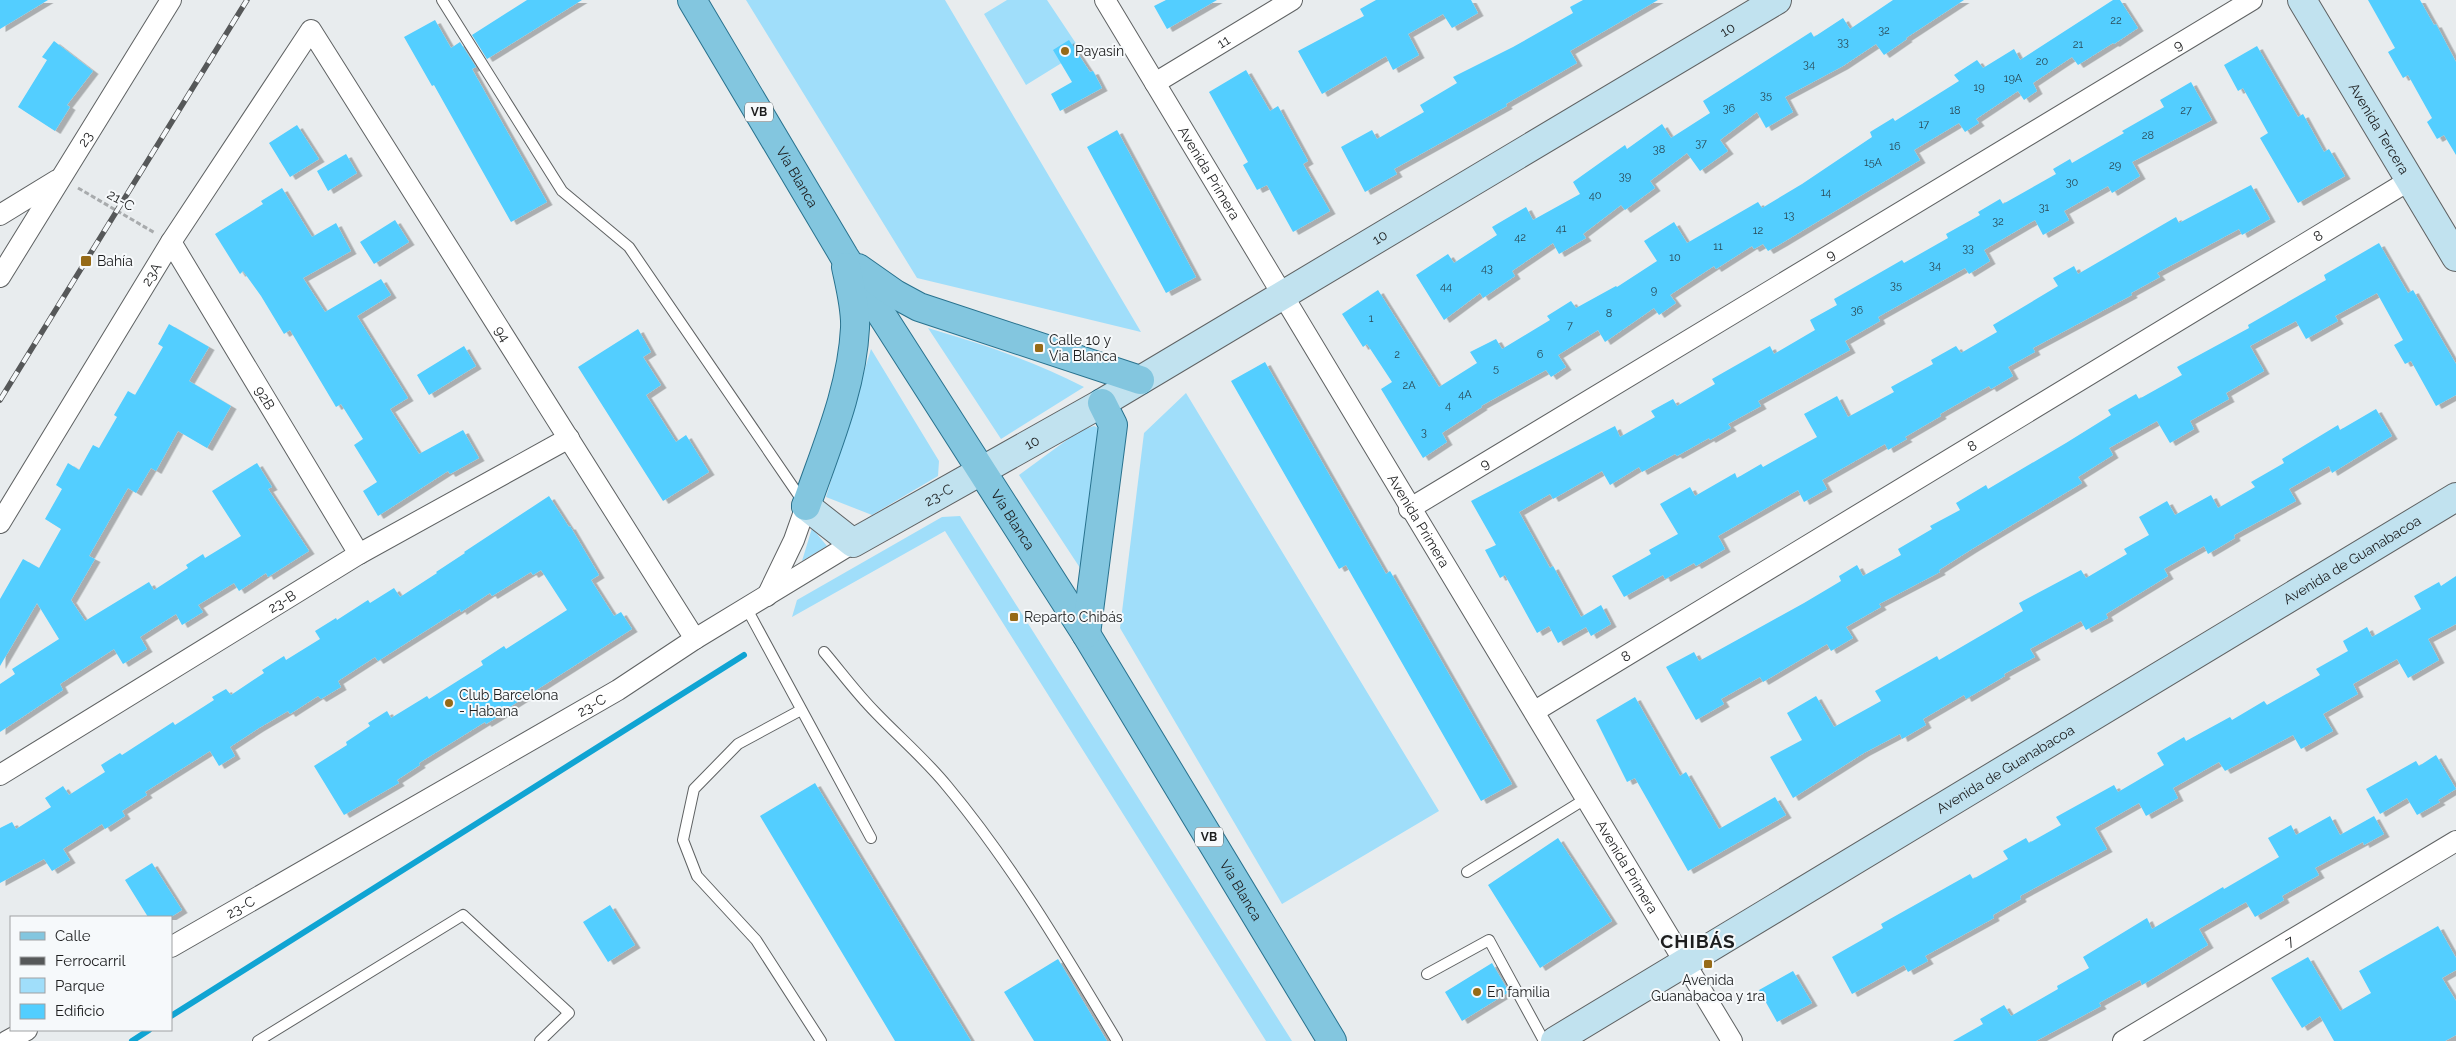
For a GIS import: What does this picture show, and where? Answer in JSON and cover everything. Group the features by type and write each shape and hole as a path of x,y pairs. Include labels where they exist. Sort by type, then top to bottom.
{"main road":[{"name":"Vía Blanca","path":"692,0 844,256 1086,634 1332,1041"},
{"path":"806,506 832,432 851,368 855,326 844,256"},
{"path":"844,256 872,279 919,307 1140,380"},
{"path":"1086,634 1113,425 1102,403"}],"street":[{"name":"23","path":"0,277 171,0"},
{"name":"Avenida Primera","path":"1105,0 1409,509 1535,711 1732,1041"},
{"name":"11","path":"1155,83 1292,0"},
{"name":"10","path":"982,472 1283,296 1777,0"},
{"name":"9","path":"1409,509 2252,0"},
{"name":"Avenida Tercera","path":"2302,0 2456,256"},
{"name":"23A","path":"0,523 171,242 310,30"},
{"name":"94","path":"310,30 695,639"},
{"path":"0,215 61,178"},
{"name":"8","path":"1535,711 2410,180"},
{"name":"92B","path":"171,242 359,554"},
{"name":"23-B","path":"0,775 359,554 569,438"},
{"name":"23-C","path":"172,946 618,690 695,639 853,543 982,472"},
{"name":"Avenida de Guanabacoa","path":"1555,1041 2456,497"},
{"path":"768,596 794,540 806,506 853,543"},
{"name":"7","path":"2123,1041 2456,841"},
{"path":"7,1041 25,1031"}],"lane":[{"path":"442,0 562,191 629,247 806,506"},
{"path":"747,609 871,838"},
{"path":"824,652 874,710 946,784 964,806 998,853 1085,987 1117,1041"},
{"path":"801,710 738,744 694,789 683,840 697,876 756,940 821,1041"},
{"path":"1467,872 1587,798"},
{"path":"258,1041 463,915 569,1013 540,1041"},
{"path":"1427,974 1489,940 1544,1041"}],"path":[{"name":"21-C","path":"61,178 171,242"}],"green space":[{"path":"746,0 945,0 1141,332 917,278"},
{"path":"1007,0 1047,0 1081,51 1026,85 984,14"},
{"path":"928,328 1008,354 1084,387 1001,439"},
{"path":"871,349 939,461 938,476 872,515 826,497"},
{"path":"1186,393 1439,811 1282,904 1120,628 1144,433"},
{"path":"1094,426 1101,429 1084,574 1019,475 1079,431"},
{"path":"960,516 1292,1041 1266,1041 945,531 792,617 797,600 942,517"},
{"path":"812,528 827,546 802,561"}],"building":[{"path":"0,0 48,0 0,29"},
{"path":"527,0 582,0 487,59 472,35"},
{"path":"1166,0 1217,0 1167,29 1154,6"},
{"path":"1376,0 1471,0 1478,13 1452,28 1443,14 1408,34 1419,55 1393,70 1386,56 1322,94 1298,51 1364,16 1360,9"},
{"path":"1583,0 1658,0 1570,51 1577,63 1506,104 1507,106 1394,169 1397,174 1365,192 1341,147 1372,130 1377,139 1424,112 1420,105 1457,83 1453,77 1513,47 1573,13 1570,7"},
{"path":"1893,0 1964,0 1906,38 1884,55 1876,44 1843,66 1785,97 1793,112 1766,128 1757,112 1720,140 1728,151 1700,171 1687,153 1650,181 1655,188 1625,210 1621,205 1583,234 1586,238 1559,254 1553,243 1512,271 1515,276 1483,298 1480,293 1444,320 1416,275 1448,254 1454,263 1497,235 1492,227 1526,207 1533,220 1580,194 1573,182 1625,145 1627,149 1662,124 1671,138 1710,113 1703,101 1811,32 1814,37 1843,18 1850,29"},
{"path":"2113,0 2120,0 2138,28 2078,65 2072,57 2033,83 2037,91 2024,100 2018,91 1976,119 1979,123 1965,132 1959,123 1914,150 1920,160 1768,251 1763,244 1754,249 1752,246 1716,269 1714,266 1670,295 1676,303 1659,315 1654,308 1605,342 1598,330 1558,355 1566,367 1551,377 1546,370 1481,406 1442,433 1447,442 1423,458 1381,389 1392,382 1367,344 1363,347 1342,314 1378,290 1439,387 1477,363 1470,352 1496,339 1502,349 1550,320 1547,316 1571,301 1576,308 1617,287 1657,261 1644,241 1674,222 1687,243 1758,202 1762,208 1802,184 1872,137 1870,132 1893,118 1895,121 1959,81 1954,75 1977,60 1983,68 2014,49 2020,60"},
{"path":"2368,0 2420,0 2434,25 2436,24 2456,62 2456,155 2444,135 2437,139 2427,122 2432,118 2408,75 2403,78 2388,52 2395,48"},
{"path":"435,20 451,48 460,42 476,67 472,69 547,202 511,222 434,85 432,86 404,37"},
{"path":"1069,40 1090,72 1093,71 1102,88 1060,111 1051,94 1072,82 1053,50"},
{"path":"54,41 93,71 67,105 70,107 55,131 18,107 47,60 42,57"},
{"path":"2257,46 2298,117 2303,114 2324,152 2329,149 2345,176 2298,203 2260,138 2268,133 2243,88 2238,91 2224,65"},
{"path":"1246,70 1270,111 1278,106 1308,161 1303,164 1330,211 1293,232 1267,185 1257,190 1243,165 1248,162 1209,92"},
{"path":"2191,82 2212,120 2132,162 2140,176 2112,193 2108,186 2064,211 2069,220 2043,235 2035,220 1984,250 1990,261 1969,274 1965,268 1878,317 1880,321 1845,341 1850,350 1758,401 1761,406 1728,424 1731,428 1710,440 1709,438 1677,456 1675,454 1642,472 1639,467 1610,485 1602,471 1553,499 1550,494 1519,512 1550,568 1553,566 1581,617 1601,605 1611,624 1591,636 1586,627 1558,643 1549,626 1537,633 1505,575 1500,578 1485,550 1496,545 1471,501 1615,426 1620,437 1655,417 1651,411 1673,399 1677,406 1715,384 1712,379 1770,346 1774,354 1815,330 1810,320 1837,305 1834,299 1902,260 1904,263 1948,238 1946,234 1980,215 1978,212 2000,199 2003,204 2056,174 2053,169 2070,159 2072,163 2124,133 2122,131 2164,107 2160,100"},
{"path":"297,125 319,159 290,177 269,143"},
{"path":"1117,130 1196,277 1166,293 1087,147"},
{"path":"346,154 357,173 328,191 317,171"},
{"path":"2251,185 2270,219 2242,235 2239,229 2157,273 2160,277 2131,293 2132,295 2033,348 2035,352 2008,367 2013,376 1991,389 1989,386 1940,414 1941,416 1905,437 1907,439 1888,450 1885,444 1822,480 1827,489 1804,502 1798,490 1718,536 1725,549 1696,566 1694,563 1665,579 1663,575 1624,597 1612,576 1651,554 1649,550 1678,534 1660,504 1690,487 1695,496 1735,473 1737,478 1761,464 1763,467 1817,437 1804,414 1837,396 1848,417 1894,392 1891,387 1933,364 1931,360 1956,346 1961,353 1997,332 1993,325 2058,286 2053,278 2074,266 2078,274 2176,217 2179,223"},
{"path":"282,188 312,237 336,223 351,251 303,278 325,312 381,279 391,295 357,316 408,398 390,409 419,454 463,430 479,458 450,474 448,471 378,516 363,491 377,482 354,445 363,439 341,404 336,407 290,330 284,334 261,296 243,271 240,274 215,234 263,204 261,201"},
{"path":"395,220 409,242 374,264 360,242"},
{"path":"2379,243 2408,293 2413,290 2456,364 2456,395 2436,406 2411,361 2405,364 2394,345 2403,340 2377,293 2335,316 2338,321 2306,339 2296,321 2250,346 2264,371 2226,393 2229,399 2190,421 2194,429 2170,443 2157,421 2109,448 2113,455 2078,477 2082,483 1972,549 1939,570 1940,572 1879,604 1881,607 1846,627 1853,638 1831,651 1827,644 1763,682 1760,677 1721,699 1724,704 1696,720 1666,667 1694,652 1699,661 1841,581 1839,576 1857,565 1863,576 1901,555 1898,549 1932,529 1930,526 1960,510 1956,503 1986,485 1988,489 2066,443 2111,415 2108,410 2136,394 2139,399 2182,375 2177,367 2249,328 2248,325 2326,280 2324,275"},
{"path":"169,324 209,347 189,381 231,406 207,448 178,431 156,471 151,468 136,493 128,488 89,556 95,559 71,600 85,621 149,582 154,590 188,568 186,565 203,554 205,558 241,536 212,491 257,463 272,487 268,489 309,551 268,577 266,573 239,591 234,583 198,605 203,612 182,625 176,614 140,637 147,649 123,664 114,649 60,684 63,690 0,732 0,684 15,674 12,669 59,639 37,603 0,666 0,599 23,559 39,568 61,529 45,519 62,489 56,485 68,463 79,470 93,445 99,448 117,417 114,415 128,391 135,395 163,347 158,344"},
{"path":"638,329 651,352 643,357 661,385 646,395 676,442 686,435 709,472 663,501 578,367"},
{"path":"464,346 476,366 429,395 417,375"},
{"path":"1265,362 1386,574 1390,571 1512,784 1481,801 1346,565 1339,569 1231,381"},
{"path":"2376,409 2392,436 2332,473 2329,466 2289,489 2296,501 2234,535 2235,538 2208,554 2204,546 2164,569 2168,576 2106,614 2108,618 2086,630 2081,621 2030,649 2035,657 2004,674 2005,676 1966,699 1964,695 1923,719 1926,725 1902,739 1900,734 1864,753 1793,798 1770,757 1802,740 1787,713 1816,696 1834,727 1881,701 1875,691 1937,656 1939,660 2023,611 2019,603 2081,570 2086,578 2127,554 2124,549 2149,535 2139,517 2167,501 2175,515 2211,495 2218,508 2255,487 2251,482 2284,463 2282,459 2338,425 2340,430"},
{"path":"549,496 570,526 599,575 591,580 614,616 621,612 632,629 505,710 506,712 486,724 485,722 419,763 420,765 397,780 399,783 344,815 314,766 347,745 346,742 370,726 368,723 387,711 391,718 427,696 429,699 483,665 481,661 504,646 506,649 567,610 541,570 533,575 531,572 492,596 490,593 461,612 460,609 378,661 375,657 338,681 341,687 321,699 318,696 290,714 288,711 259,728 230,747 235,756 219,766 210,751 145,792 147,795 122,811 125,816 105,829 102,824 63,849 70,860 52,871 44,859 0,883 0,828 12,822 16,829 51,807 45,798 63,786 69,795 105,772 101,765 120,753 122,755 173,722 175,725 214,700 212,697 226,689 231,695 264,673 262,670 284,656 286,660 320,639 315,631 336,618 337,620 368,600 370,603 394,588 400,597"},
{"path":"2456,576 2456,624 2428,639 2439,660 2408,678 2397,659 2353,684 2358,694 2323,714 2333,731 2301,749 2293,735 2225,771 2219,762 2173,788 2178,798 2146,816 2139,803 2095,828 2107,849 2020,896 2021,899 1993,915 1994,918 1925,956 1928,961 1908,972 1904,965 1852,994 1832,957 1883,928 1881,924 1970,874 1973,879 2008,859 2003,851 2026,838 2029,843 2061,825 2056,817 2114,785 2118,792 2164,765 2157,753 2184,737 2186,741 2230,717 2232,720 2264,701 2267,705 2320,675 2316,669 2348,651 2343,641 2367,627 2372,637 2421,609 2414,596 2439,582 2441,586"},
{"path":"1635,697 1680,776 1686,772 1719,829 1775,797 1786,815 1688,871 1635,778 1627,782 1596,720"},
{"path":"2436,755 2456,789 2438,800 2440,802 2417,815 2407,798 2380,814 2366,789 2416,761 2419,766"},
{"path":"815,783 971,1041 895,1041 760,816"},
{"path":"2330,816 2340,835 2374,816 2384,834 2364,845 2363,842 2315,868 2319,875 2282,896 2284,900 2255,917 2246,902 2199,929 2208,945 2142,985 2140,980 2099,1003 2101,1006 2036,1041 1953,1041 1983,1024 1980,1019 2004,1005 2011,1016 2058,989 2057,986 2089,968 2083,957 2147,918 2152,929 2223,887 2224,889 2279,857 2268,838 2291,825 2296,835"},
{"path":"1558,838 1612,921 1540,968 1488,885"},
{"path":"152,863 182,910 172,916 147,916 125,880"},
{"path":"610,905 635,945 608,962 583,922"},
{"path":"2438,926 2456,958 2456,970 2442,978 2456,1001 2456,1035 2445,1041 2334,1041 2320,1016 2302,1028 2271,978 2308,957 2340,1011 2371,993 2359,971"},
{"path":"1058,959 1107,1041 1034,1041 1004,992"},
{"name":"En familia","path":"1492,963 1509,992 1462,1021 1445,992"},
{"path":"1793,971 1812,1003 1777,1022 1759,990"}],"waterway":[{"path":"172,1015 744,655"},
{"path":"132,1041 147,1031"}],"railway":[{"path":"0,400 247,0"}],"place":[{"name":"Payasin","path":"1065,51"},
{"name":"Bahía","path":"86,261"},
{"name":"Calle 10 y Via Blanca","path":"1039,348"},
{"name":"Reparto Chibás","path":"1014,617"},
{"name":"Club Barcelona - Habana","path":"449,703"},
{"name":"Avenida Guanabacoa y 1ra","path":"1708,964"},
{"name":"En familia","path":"1477,992"}],"district":[{"name":"CHIBÁS","path":"1698,941"}]}
